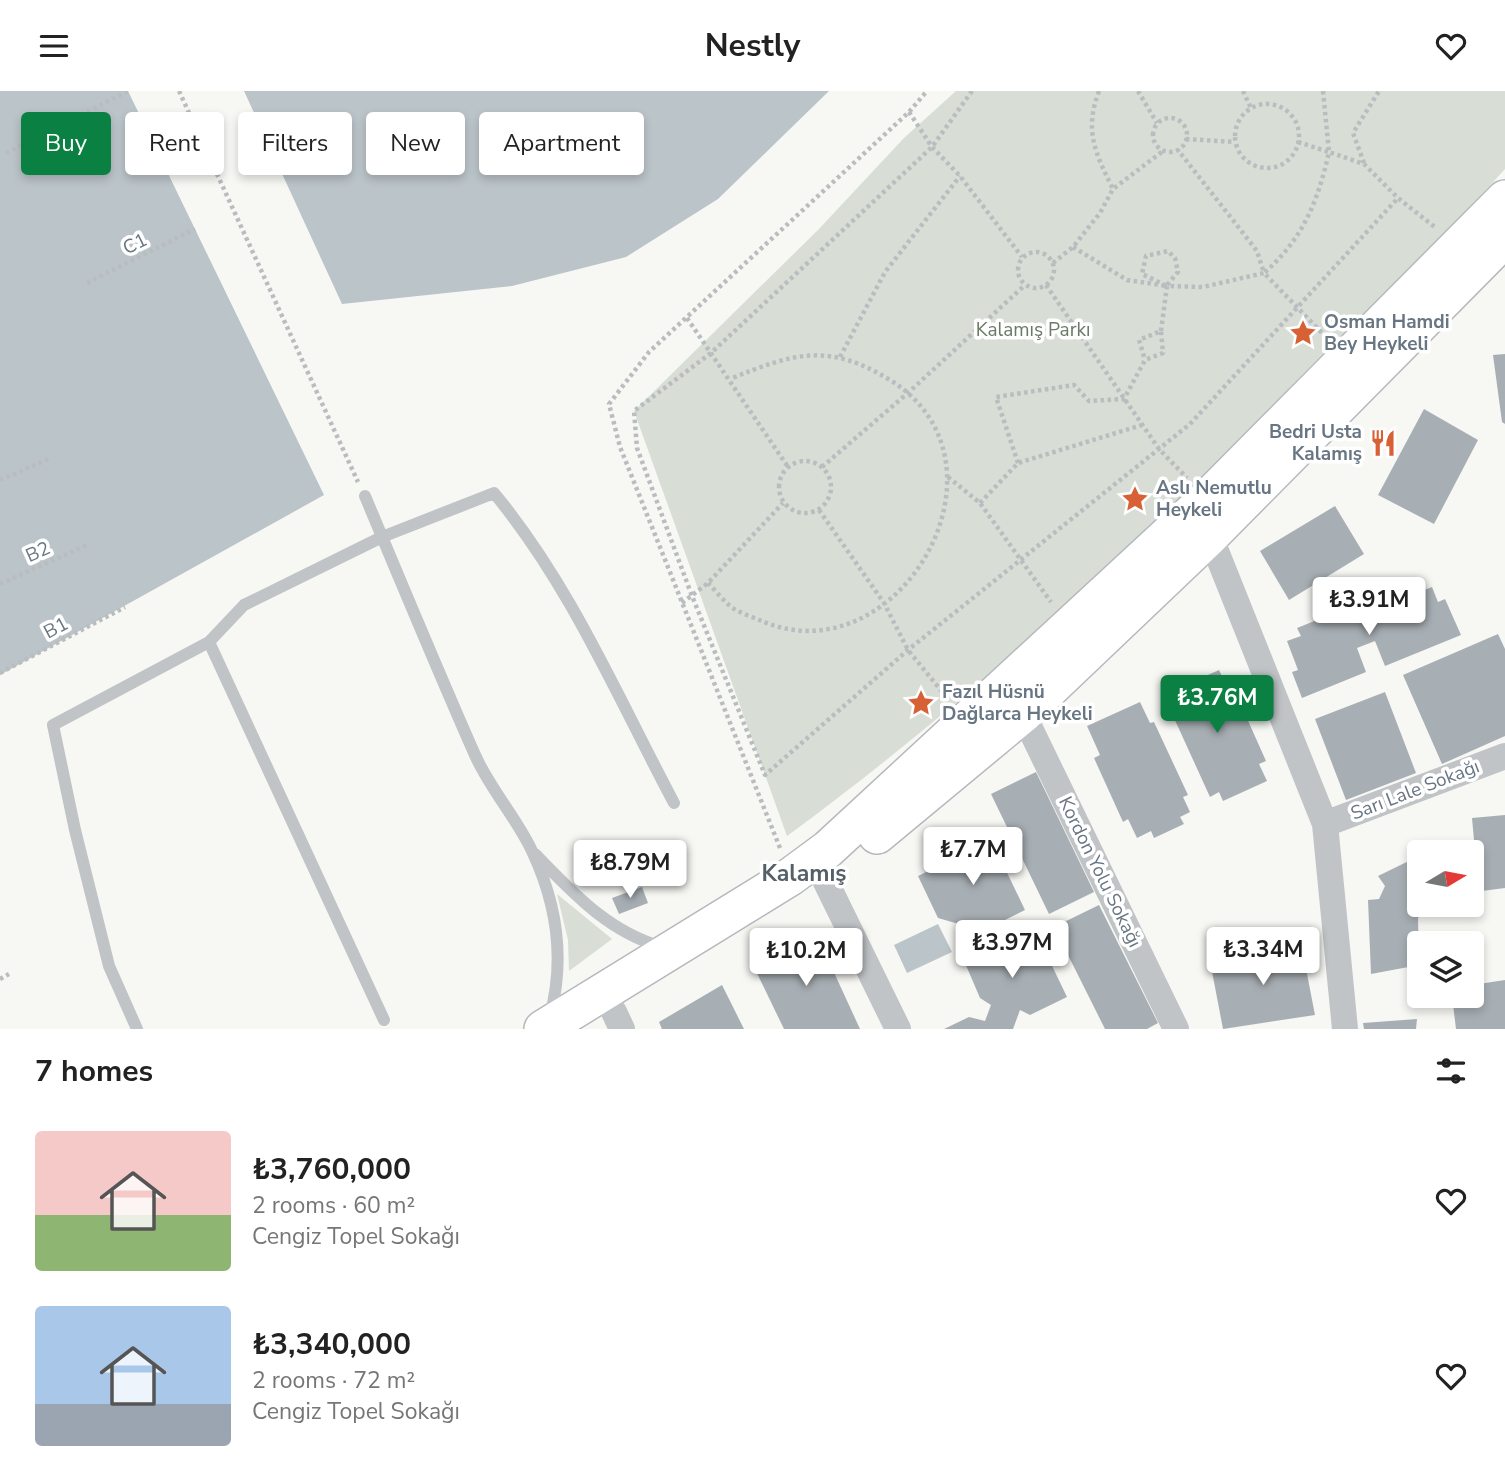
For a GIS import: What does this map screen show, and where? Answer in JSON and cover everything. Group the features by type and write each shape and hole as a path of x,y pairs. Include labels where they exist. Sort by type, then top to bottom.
{"street":[{"path":"607,1024 807,878 1023,714 1210,536 1489,251 1505,199"},
{"path":"545,1028 671,950 807,878 828,849 1207,499 1347,360 1489,251"},
{"path":"1210,536 1325,824 1345,1029"},
{"name":"Kordon Yolu Sokağı","path":"1023,714 1176,1029"},
{"name":"Sarı Lale Sokağı","path":"1325,824 1505,756"},
{"path":"807,878 898,1029"}],"lane":[{"path":"137,1029 109,966 75,830 53,725 209,642 244,605 382,537 494,493 520,525 592,642 674,803"},
{"path":"365,496 477,758 532,851 552,909 558,936 555,996 545,1028"},
{"path":"209,642 384,1020"},
{"path":"532,851 604,920 640,941 671,950"}],"path":[{"path":"6,153 128,91"},
{"path":"179,91 365,496"},
{"path":"807,878 682,603 620,447 609,404 649,352 909,112 928,91"},
{"path":"972,91 932,147 711,353 634,411 638,447 692,596 765,775 908,650 1190,424 1398,198"},
{"path":"1099,91 1090,116 1093,144 1113,189"},
{"path":"1138,91 1157,123"},
{"path":"1243,91 1251,107"},
{"path":"1073,247 1127,280 1167,286 1203,287 1264,272 1281,258 1303,229 1321,188 1329,152 1323,91"},
{"path":"1379,91 1353,133 1364,164 1398,198 1489,251"},
{"path":"1271,104 1289,113 1299,131 1298,142 1287,161 1267,168 1246,161 1235,142 1238,122 1251,107 1271,104"},
{"path":"909,112 932,147 960,176 1023,257"},
{"path":"1163,151 1153,138 1157,123 1167,117 1178,119 1185,127 1186,139 1178,150"},
{"path":"1186,139 1235,142"},
{"path":"1298,142 1364,164"},
{"path":"1053,263 1073,247 1100,213 1113,189 1163,151 1178,150"},
{"path":"1178,150 1256,251 1264,272 1347,360"},
{"path":"840,357 885,272 960,176"},
{"name":"C1","path":"87,283 195,229"},
{"path":"1124,400 1145,360 1163,353 1161,331 1167,286 1178,272 1175,258 1168,251 1152,252 1143,261 1142,274 1167,286"},
{"path":"1039,252 1053,263 1053,276 1046,285 1035,289 1025,285 1017,268 1023,257 1039,252"},
{"path":"822,467 909,392 1025,285"},
{"path":"1046,285 1159,449 1207,499"},
{"path":"688,318 788,467"},
{"path":"1145,360 1139,340 1161,331"},
{"path":"708,583 732,607 780,628 808,630 836,627 866,616 912,577 934,544 946,509 946,454 932,421 909,392 867,366 840,357 796,355 730,379"},
{"path":"1018,463 996,397 1074,385 1089,401 1124,400"},
{"path":"980,503 1018,463 1142,425"},
{"path":"0,481 51,458"},
{"path":"809,461 828,473 830,497 819,510 800,513 783,503 779,480 788,467 809,461"},
{"path":"947,476 980,503 1069,628"},
{"path":"682,603 708,583 783,503"},
{"path":"819,510 884,603 908,650 966,722"},
{"name":"B2","path":"0,584 87,545"},
{"name":"B1","path":"0,673 125,607"},
{"path":"0,979 9,974"}],"green space":[{"name":"Kalamış Parkı","path":"956,91 1505,91 1505,169 1205,477 1142,537 943,713 787,836 634,411 818,230 904,138"},
{"path":"557,894 612,939 569,971 568,940"}],"shaded area":[{"path":"0,91 128,91 138,112 125,112 125,175 169,175 324,495 0,675"},
{"path":"244,91 829,91 718,199 626,257 512,286 342,304 283,175 352,175 352,112 254,112"},
{"path":"938,924 952,952 907,973 894,945"}],"building":[{"path":"1505,354 1505,424 1502,422 1493,355"},
{"path":"1424,409 1478,440 1434,524 1378,495"},
{"path":"1335,506 1364,554 1289,600 1260,551"},
{"path":"1432,587 1438,602 1445,599 1461,635 1385,666 1375,641 1357,648 1366,672 1302,698 1292,672 1298,670 1287,641 1301,636 1297,628 1395,589 1399,600"},
{"path":"1498,634 1505,649 1505,736 1442,764 1403,675"},
{"path":"1219,670 1228,689 1233,687 1266,761 1259,764 1267,781 1223,801 1219,792 1210,797 1169,707 1176,704 1167,684 1186,675 1190,683"},
{"path":"1385,692 1416,773 1346,800 1315,719"},
{"path":"1140,702 1150,723 1154,722 1188,795 1183,797 1190,812 1180,817 1184,824 1154,838 1151,831 1137,838 1128,819 1123,822 1094,758 1100,755 1087,726"},
{"path":"1036,772 1094,892 1049,914 991,794"},
{"path":"1505,815 1505,888 1484,891 1484,840 1474,840 1472,818"},
{"path":"987,831 1025,910 983,931 938,918 918,876 960,856 956,846"},
{"path":"1407,862 1407,917 1419,917 1418,931 1407,931 1407,967 1371,974 1368,900 1379,899 1385,886 1378,876"},
{"path":"642,887 648,903 619,914 612,898"},
{"path":"1099,905 1158,1023 1147,1029 1105,1029 1054,927"},
{"path":"1033,926 1067,997 1030,1015 1020,1010 1013,1029 944,1029 969,1017 985,1021 991,1005 980,998 962,956"},
{"path":"814,929 860,1029 784,1029 754,967"},
{"path":"1301,943 1315,1015 1223,1029 1210,961"},
{"path":"1505,980 1505,1029 1456,1029 1453,1008 1484,1008 1484,983"},
{"path":"722,985 744,1029 662,1029 659,1022"},
{"path":"1417,1019 1416,1029 1364,1029 1363,1023"}],"place":[{"name":"Osman Hamdi Bey Heykeli","path":"1303,333"},
{"name":"Bedri Usta Kalamış","path":"1383,443"},
{"name":"Aslı Nemutlu Heykeli","path":"1135,499"},
{"name":"Fazıl Hüsnü Dağlarca Heykeli","path":"921,703"}],"district":[{"name":"Kalamış","path":"804,873"}]}
